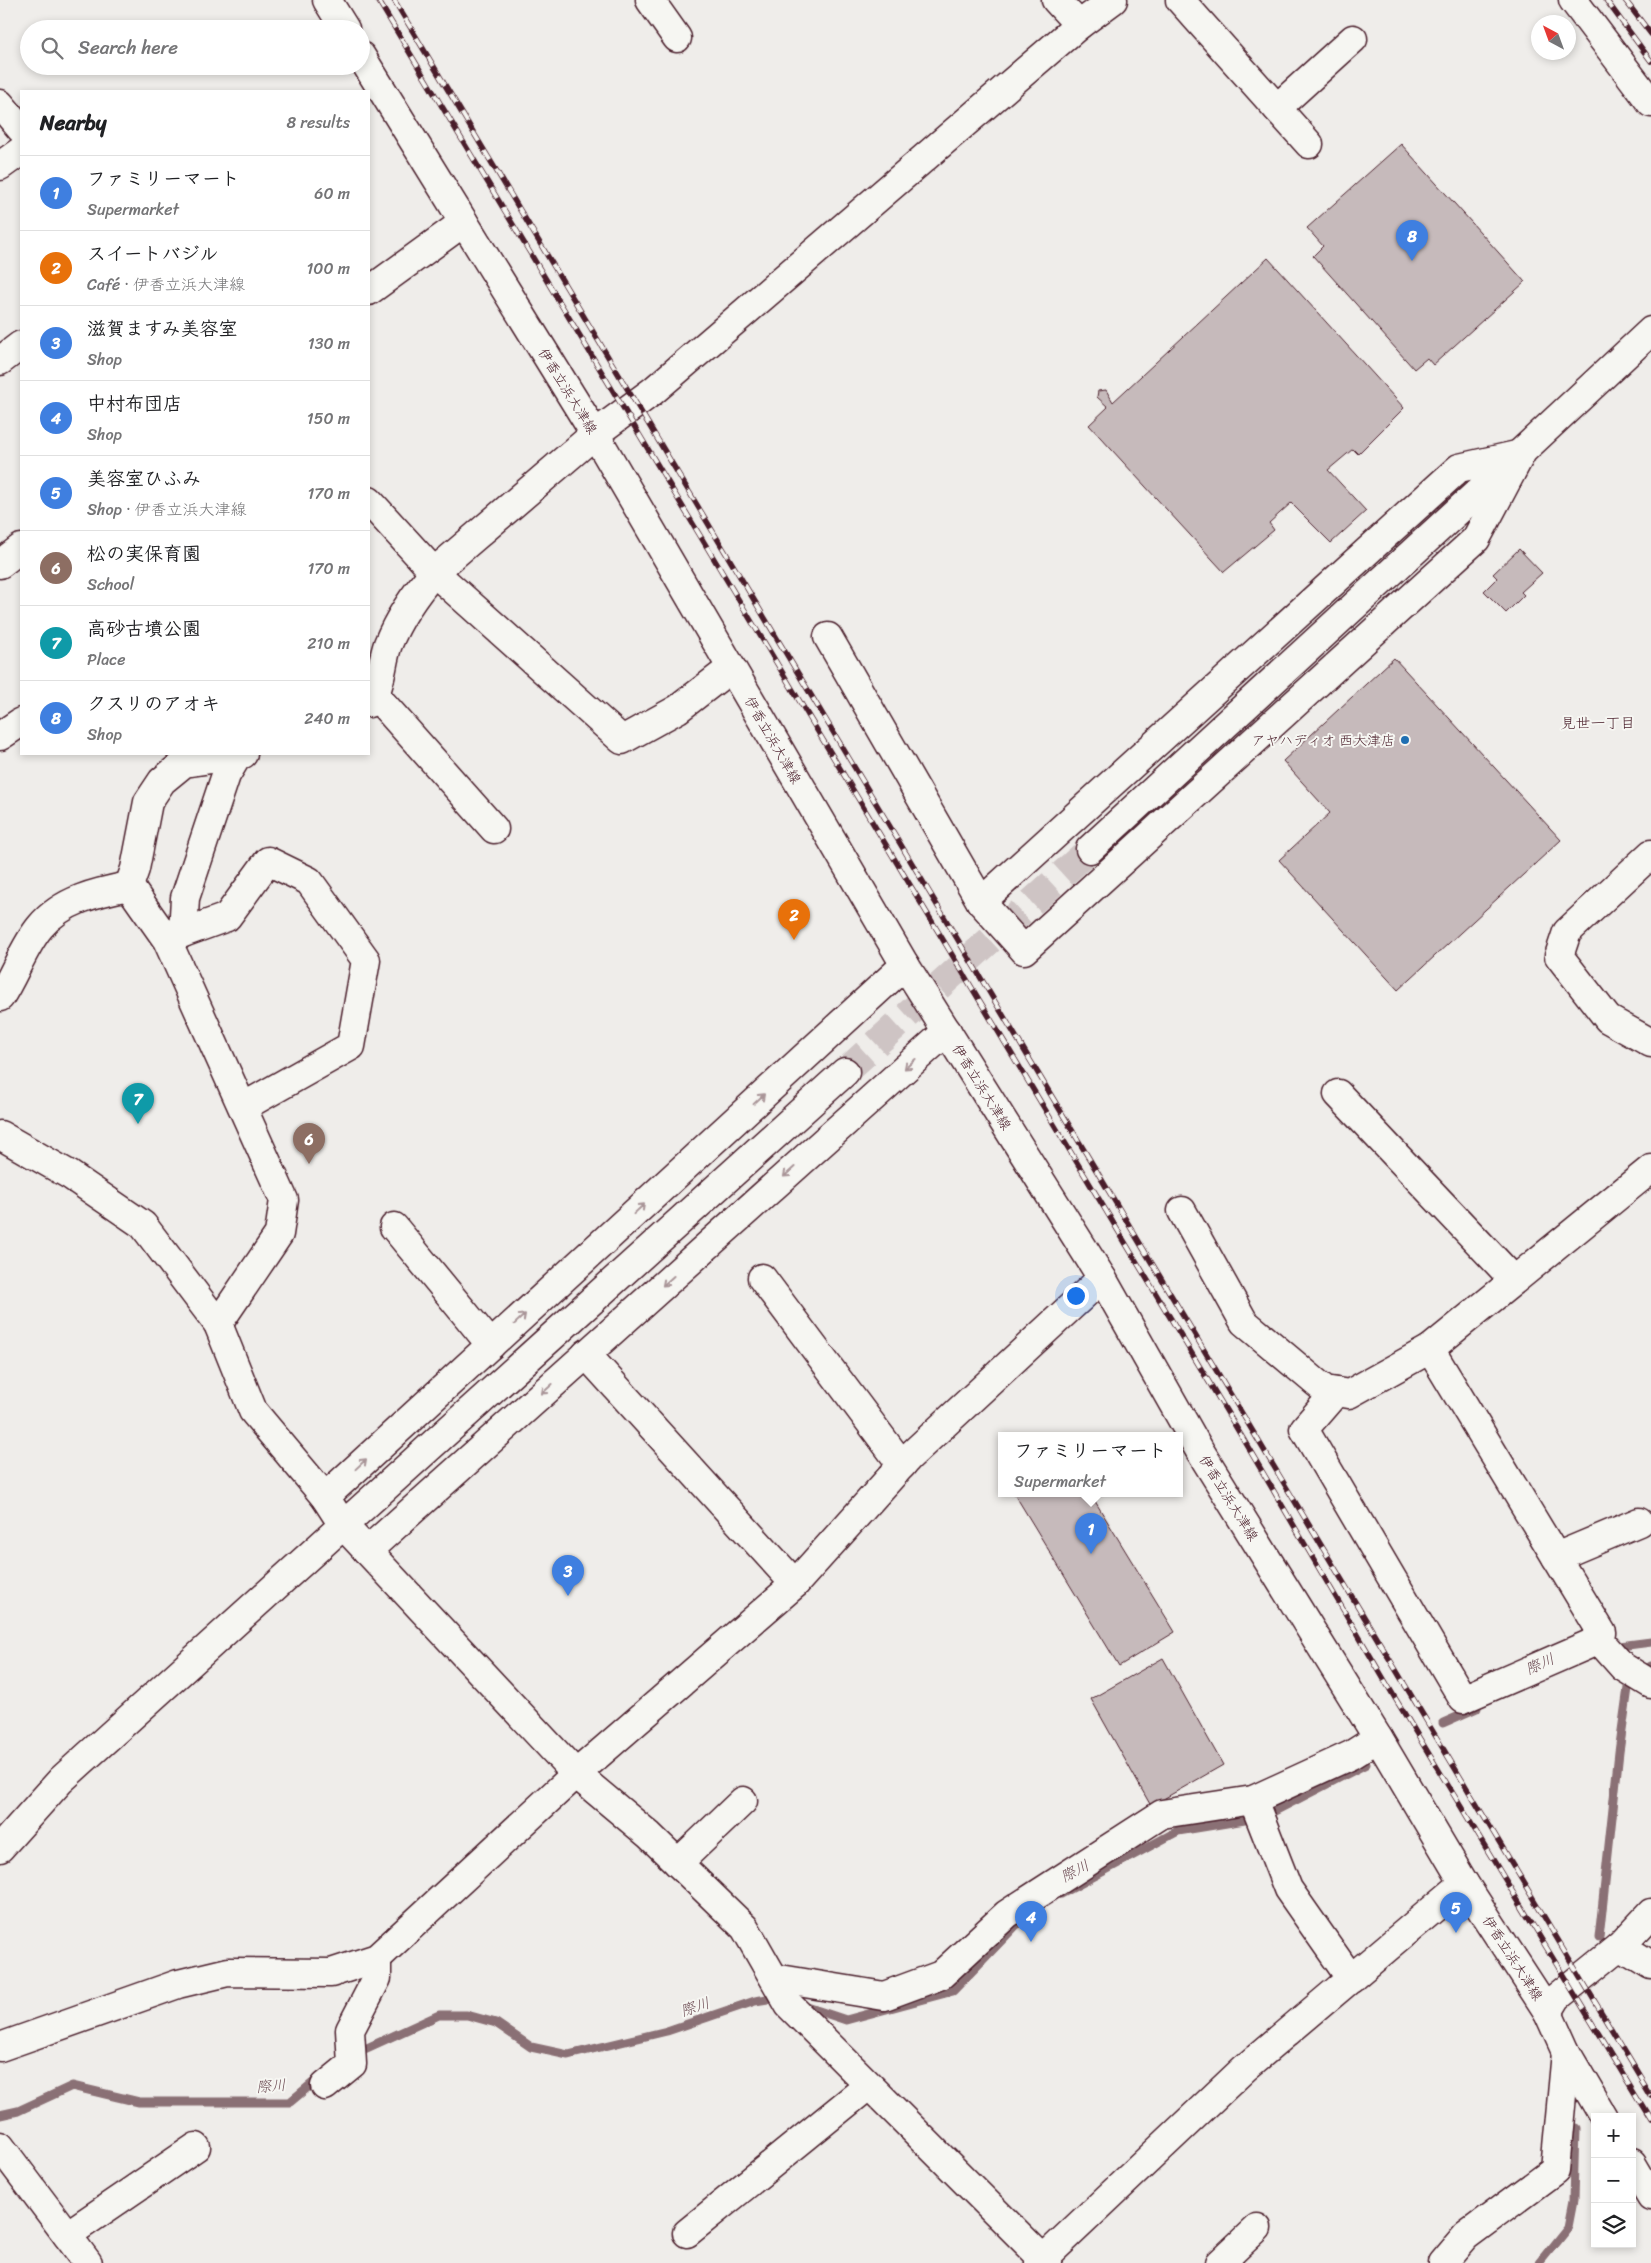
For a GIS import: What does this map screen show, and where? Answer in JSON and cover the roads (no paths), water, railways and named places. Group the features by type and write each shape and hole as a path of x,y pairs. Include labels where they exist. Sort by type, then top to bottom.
{"street":[{"path":"327,0 339,20"},
{"path":"650,0 677,38"},
{"path":"1056,0 1079,25"},
{"path":"494,829 372,699 388,645 412,598 434,572 595,434 653,391 1079,25 1113,0"},
{"path":"1180,0 1309,144"},
{"path":"1573,0 1651,103"},
{"path":"1277,108 1353,39"},
{"name":"伊香立浜大津線","path":"370,71 595,434 905,965 1102,1278 1200,1451 1378,1738 1464,1883 1548,2012 1566,2052 1602,2113"},
{"path":"0,104 20,128"},
{"path":"0,166 20,152"},
{"path":"370,290 464,222"},
{"path":"1090,849 1521,454 1651,331"},
{"path":"0,361 20,346"},
{"path":"828,637 981,902 1024,950 1476,539 1521,454"},
{"path":"981,902 1459,468 1521,454"},
{"path":"370,502 434,572 622,740 678,709 731,668"},
{"path":"0,736 20,723"},
{"path":"130,886 148,802 162,781 184,763 234,755"},
{"path":"175,936 185,898 226,775 239,755"},
{"path":"1651,854 1566,932 1559,956 1608,1018 1651,1042"},
{"path":"175,936 227,917 268,861 309,881 366,960 351,1046 243,1107"},
{"path":"130,886 175,936 243,1107 284,1200 279,1234 218,1324"},
{"path":"0,997 40,926 70,903 101,891 130,886"},
{"path":"325,1497 905,965"},
{"path":"367,1551 947,1031"},
{"path":"0,1848 61,1780 845,1072"},
{"path":"1338,1094 1514,1280"},
{"path":"0,1135 70,1175 143,1225 218,1324 253,1411 325,1497 343,1525 576,1774 649,1835 745,1928 789,2005 1043,2262 1245,2068 1464,1883"},
{"path":"1182,1211 1244,1322 1325,1390 1349,1394 1430,1349 1651,1169"},
{"path":"394,1227 491,1345"},
{"path":"762,1278 902,1465"},
{"path":"0,2047 178,1984 228,1972 331,1973 377,1958 576,1774 795,1584 902,1465 1102,1278"},
{"path":"1430,1349 1602,1633 1600,1640"},
{"path":"586,1354 795,1584"},
{"path":"1336,1392 1304,1428 1463,1699 1600,1640"},
{"path":"1556,1557 1639,1522"},
{"path":"1600,1640 1622,1665 1651,1684"},
{"path":"774,1979 884,1996 941,1975 1007,1914 1162,1814 1253,1801 1351,1755 1378,1738"},
{"path":"678,1863 742,1801"},
{"path":"1253,1801 1288,1889 1351,1979"},
{"path":"1548,2012 1557,1997 1620,1946 1651,1913"},
{"path":"1620,1946 1651,1966"},
{"path":"326,2086 352,2064 350,2030 376,1978 377,1958"},
{"path":"1443,2263 1466,2236 1555,2170 1566,2052"},
{"path":"687,2233 868,2086"},
{"path":"0,2146 88,2263"},
{"path":"67,2235 196,2147"},
{"path":"1636,2171 1651,2195"},
{"path":"1220,2263 1258,2228"}],"waterway":[{"name":"際川","path":"1612,1647 1651,1642"},
{"path":"1599,1938 1619,1752 1629,1681 1651,1666"},
{"name":"際川","path":"1443,1723 1477,1708"},
{"name":"際川","path":"1061,1894 1178,1831 1263,1817 1366,1764"},
{"name":"際川","path":"801,2005 846,2020 953,1991 1027,1914"},
{"name":"際川","path":"356,2053 439,2015 467,2015 496,2023 531,2047 568,2055 667,2031 755,2001 780,1997"},
{"name":"際川","path":"0,2115 18,2111 72,2086 139,2102 290,2102 320,2077"},
{"path":"1539,2263 1568,2227 1573,2201 1575,2128"}],"tunnel":[{"path":"845,1072 1090,849"}],"railway":[{"path":"378,0 1242,1437 1395,1698 1651,2120"},
{"path":"394,0 1651,2095"},
{"path":"1606,0 1651,61"},
{"path":"1625,0 1651,34"}],"place":[{"name":"クスリのアオキ","path":"1412,261"},
{"name":"アヤハディオ 西大津店","path":"1405,740"},
{"name":"スイートバジル","path":"794,940"},
{"name":"高砂古墳公園","path":"138,1124"},
{"name":"松の実保育園","path":"309,1164"},
{"name":"ファミリーマート","path":"1091,1554"},
{"name":"滋賀ますみ美容室","path":"568,1596"},
{"name":"美容室ひふみ","path":"1456,1933"},
{"name":"中村布団店","path":"1031,1942"}],"district":[{"name":"見世一丁目","path":"1598,723"}]}
